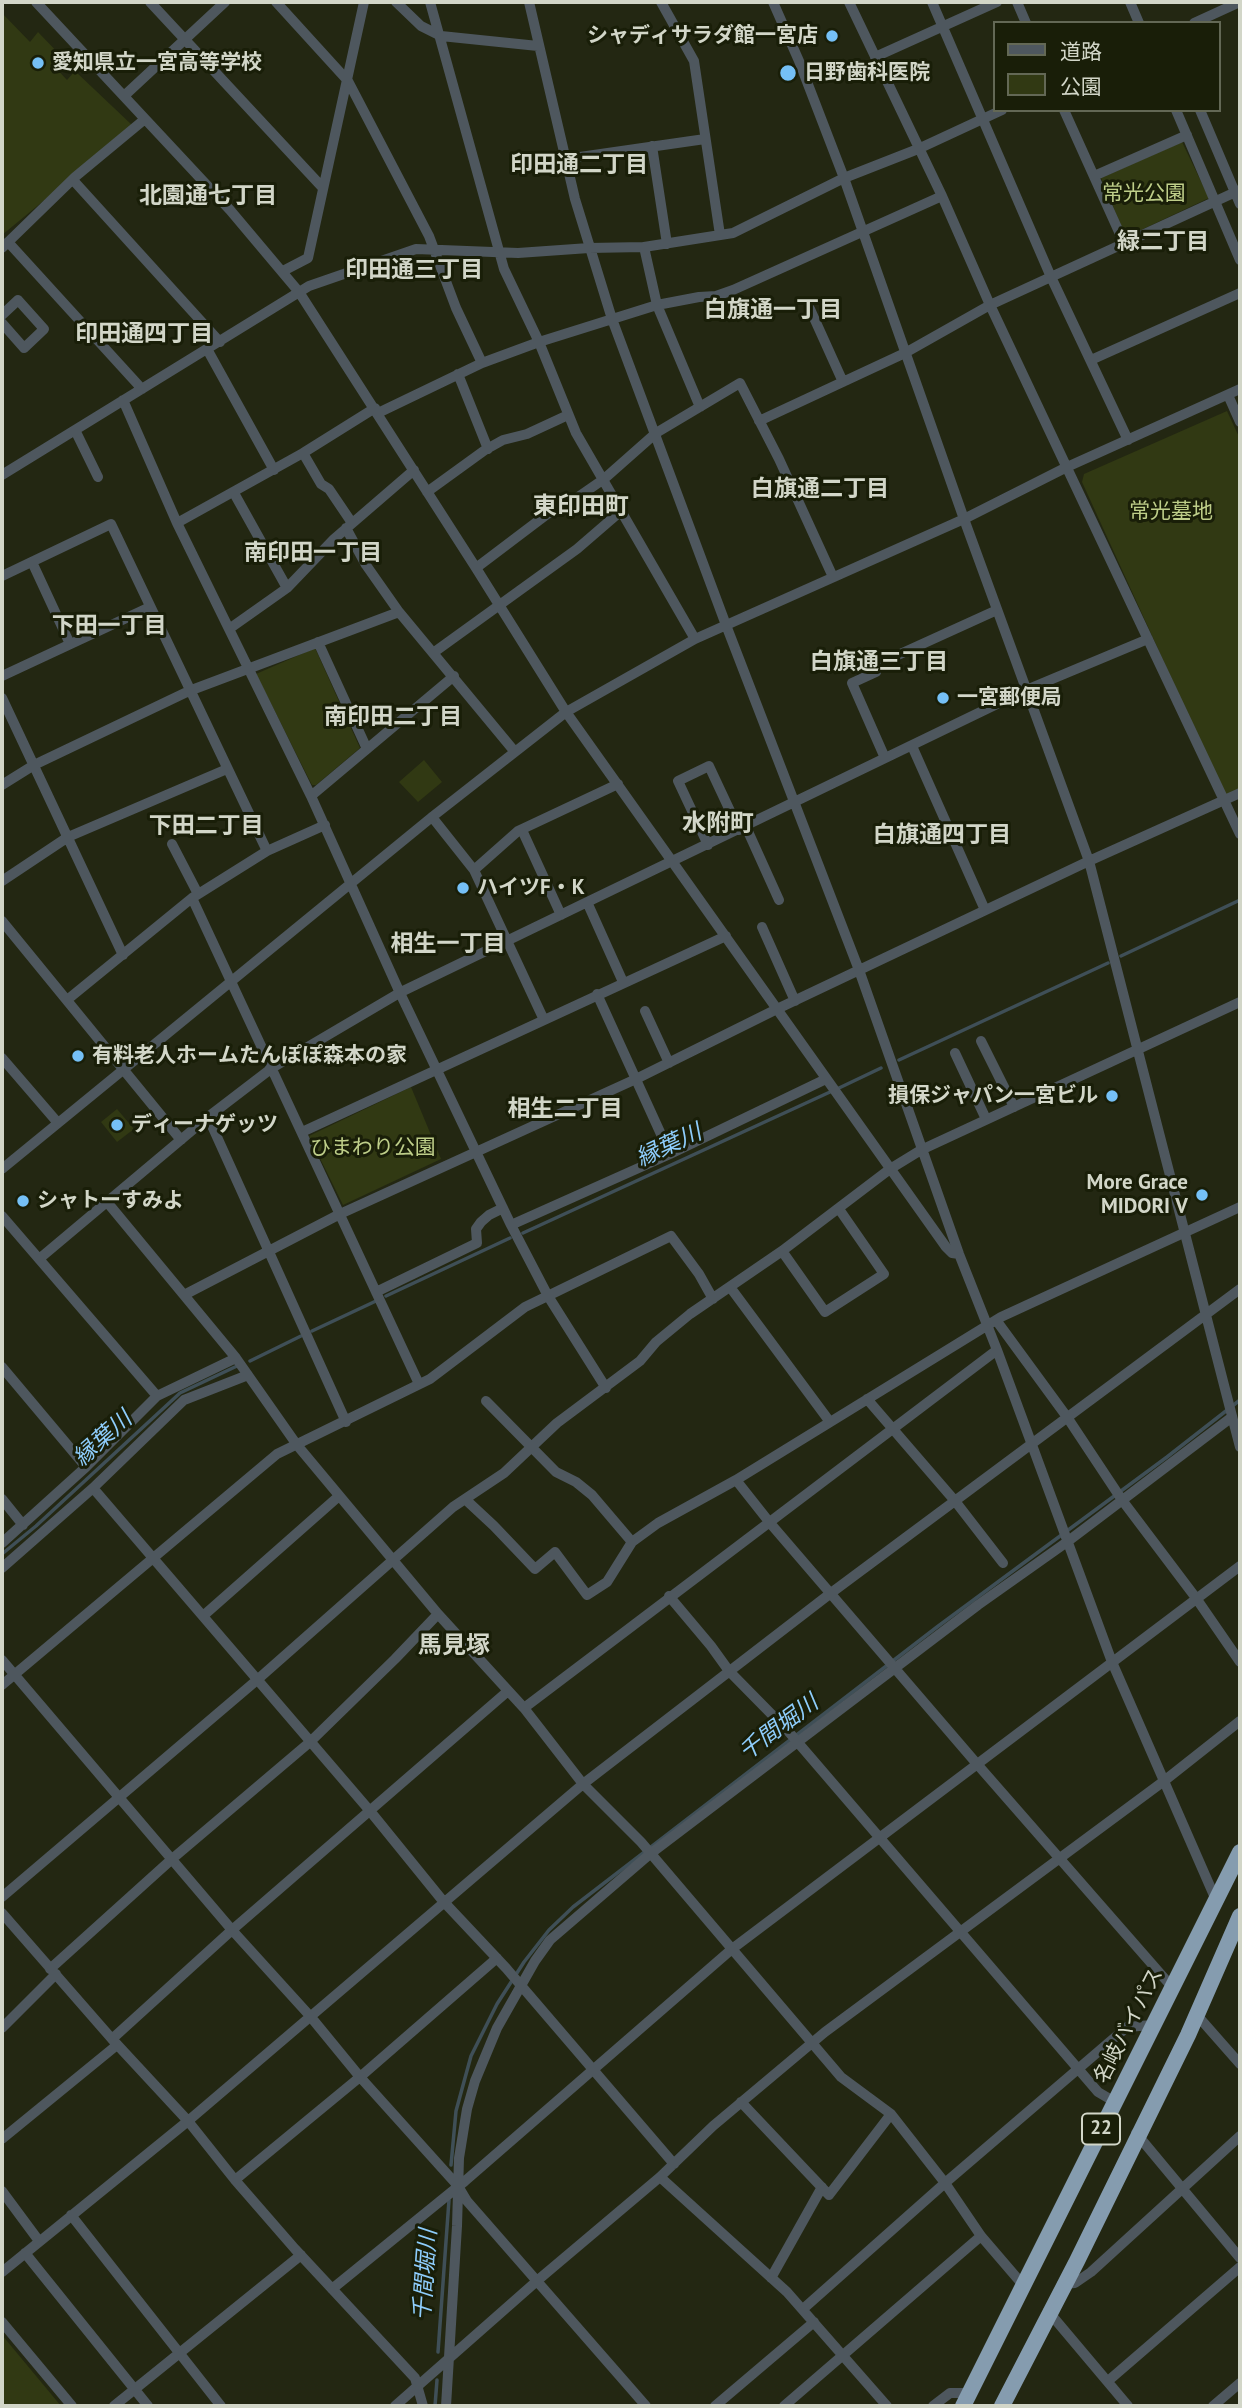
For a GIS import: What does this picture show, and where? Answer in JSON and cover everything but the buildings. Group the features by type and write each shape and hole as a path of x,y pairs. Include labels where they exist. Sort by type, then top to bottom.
{"highway":[{"name":"名岐バイパス","path":"966,2400 1240,1852"},
{"path":"1000,2406 1084,2248 1188,2035 1240,1916"},
{"name":"22","path":"1000,2406 1196,2014 1236,1945 1240,1923"}],"street":[{"path":"36,2 283,271 299,292 477,568 566,712 946,1247 951,1253 959,1254"},
{"path":"150,2 323,188"},
{"path":"124,96 225,2"},
{"path":"276,2 348,81 433,249 456,308 482,363"},
{"path":"283,271 308,258 364,2"},
{"path":"396,2 421,26 441,36 538,46"},
{"path":"430,2 504,269 539,342 568,415 695,639"},
{"path":"529,2 589,248 612,318 859,971 959,1254 992,1322 1067,1418 1119,1495 1240,1662"},
{"path":"661,2 694,61 720,235"},
{"path":"773,2 800,61 844,178 964,519 1089,861 1240,1447"},
{"path":"849,2 1240,834"},
{"path":"932,2 1051,276 1128,440"},
{"path":"875,57 997,2"},
{"path":"1017,2 1025,21"},
{"path":"1130,2 1138,21"},
{"path":"1198,21 1240,2"},
{"path":"2,475 309,286 416,248 518,253 644,247 733,233 844,178 918,149 998,112"},
{"path":"1066,112 1124,243"},
{"path":"1177,112 1240,260"},
{"path":"1201,112 1238,191 1240,204"},
{"path":"142,389 5,245 73,180 145,119"},
{"path":"1094,176 1187,135"},
{"path":"566,159 705,139"},
{"path":"652,146 667,244"},
{"path":"73,180 220,342"},
{"path":"759,421 905,353 990,305 1238,191"},
{"path":"177,523 376,410 482,363 657,305 716,296 942,196"},
{"path":"644,247 657,305 700,407"},
{"path":"1091,360 1240,293"},
{"path":"2,315 18,300 44,329 24,348 2,323"},
{"path":"810,309 843,382"},
{"path":"207,349 274,470"},
{"path":"458,374 488,449"},
{"path":"477,568 546,515 604,479 656,433 740,383 779,459 833,577"},
{"path":"2,1169 432,817 566,712 695,639 964,519 1068,467 1240,389"},
{"path":"1228,395 1240,422"},
{"path":"123,400 177,523 325,825 400,993 503,1208 548,1296 606,1388"},
{"path":"428,492 503,440 527,434 568,415"},
{"path":"75,430 98,477"},
{"path":"303,453 321,484 329,489 366,565 399,612 515,752"},
{"path":"229,629 287,587 349,526 414,470"},
{"path":"234,493 287,587"},
{"path":"433,653 576,549 621,511"},
{"path":"2,576 111,524 267,851"},
{"path":"32,562 70,644"},
{"path":"2,676 150,607"},
{"path":"885,758 852,683 876,672 876,665 997,610"},
{"path":"2,785 34,765 190,691 399,612"},
{"path":"39,1259 208,1117 272,1068 400,993 1026,690 1148,639"},
{"path":"318,642 367,749"},
{"path":"311,796 454,676"},
{"path":"2,698 123,955"},
{"path":"912,746 985,910"},
{"path":"708,845 678,781 709,766 779,900"},
{"path":"2,881 68,837 227,769"},
{"path":"474,870 522,830 618,784"},
{"path":"184,1295 340,1214 636,1079 985,910 1240,793"},
{"path":"432,817 474,870 544,1020"},
{"path":"67,1000 195,896 267,851 325,825"},
{"path":"522,830 561,915"},
{"path":"172,844 231,982 419,1384"},
{"path":"587,902 623,982"},
{"path":"3,925 125,1069 181,1140"},
{"path":"761,927 795,1001"},
{"path":"302,1132 726,936"},
{"path":"597,995 670,1154"},
{"path":"2,1897 465,1499 504,1473 557,1423 640,1362 656,1342 690,1314 782,1251 890,1169 921,1150 1240,1002"},
{"path":"645,1011 669,1063"},
{"path":"981,1041 1014,1107"},
{"path":"955,1053 986,1119"},
{"path":"2,1058 58,1123"},
{"path":"512,1225 670,1154 826,1079"},
{"path":"208,1117 346,1422"},
{"path":"107,1202 236,1358 297,1445 438,1614 524,1708 583,1784 650,1853 841,2077 891,2114 945,2183 981,2236 1023,2285"},
{"path":"465,1499 534,1569 555,1552 587,1595 607,1582 632,1542 658,1522 736,1480 992,1322 1240,1207"},
{"path":"376,1292 477,1243 476,1229 481,1222 503,1208"},
{"path":"782,1251 825,1312 884,1274 839,1209"},
{"path":"2,1216 157,1396"},
{"path":"2,1685 277,1454 419,1384 451,1364 525,1307 671,1237 699,1274 713,1299"},
{"path":"730,1287 830,1422"},
{"path":"2,2272 188,2121 583,1784 831,1593 1240,1289"},
{"path":"992,1322 997,1350 1112,1662 1216,1900"},
{"path":"524,1708 997,1350"},
{"path":"2,1544 86,1467 157,1396 236,1358"},
{"path":"2,1367 86,1467"},
{"path":"2,1568 93,1488 184,1400 248,1375"},
{"path":"867,1399 1003,1563"},
{"path":"486,1401 556,1472 576,1482 592,1495 632,1542"},
{"path":"447,2406 458,2158 475,2081 519,1983 550,1940 650,1853 794,1738 978,1605 1230,1411"},
{"path":"736,1480 770,1524 1172,1987"},
{"path":"93,1488 370,1811 443,1901 506,1968 674,2164"},
{"path":"202,1616 339,1496"},
{"path":"2,1499 23,1525"},
{"path":"332,2289 458,2186 732,1950 1240,1566"},
{"path":"669,1597 729,1671 794,1738 1098,2092 1115,2102"},
{"path":"6,2024 53,1971 172,1859 310,1742 395,1660 438,1614"},
{"path":"2,1660 232,1930 458,2186 467,2201 646,2406"},
{"path":"2,2139 114,2042 232,1930 508,1691"},
{"path":"395,2406 811,2043 1164,1781 1240,1721"},
{"path":"2,1913 114,2042 188,2121 235,2180 301,2255 415,2378 423,2406"},
{"path":"235,2180 360,2077 497,1958"},
{"path":"2,2010 6,2024"},
{"path":"1196,2014 1240,2064"},
{"path":"803,2309 1127,2027 1152,2025"},
{"path":"741,2102 829,2195 891,2114"},
{"path":"1136,2133 1240,2258"},
{"path":"1062,2284 1075,2283 1091,2272 1240,2136"},
{"path":"660,2177 803,2309 887,2406"},
{"path":"771,2278 822,2188"},
{"path":"2,2191 39,2241"},
{"path":"71,2215 221,2406"},
{"path":"784,2406 981,2236"},
{"path":"25,2253 148,2406"},
{"path":"114,2406 301,2255"},
{"path":"1108,2381 1240,2267"},
{"path":"1048,2311 1128,2406"},
{"path":"2,2322 72,2406"},
{"path":"715,2406 814,2322"},
{"path":"1213,2406 1240,2383"},
{"path":"933,2406 950,2393 966,2400"}],"green space":[{"name":"愛知県立一宮高等学校","path":"2,13 30,42 38,32 64,59 53,65 67,80 75,71 132,125 132,128 2,235"},
{"name":"常光公園","path":"1182,142 1209,198 1126,237 1101,178"},
{"name":"常光墓地","path":"1227,411 1240,439 1240,791 1226,798 1082,482 1084,474"},
{"path":"315,648 360,748 316,785 312,785 256,674"},
{"path":"424,760 442,782 418,802 399,782"},
{"name":"ひまわり公園","path":"411,1087 441,1159 343,1205 309,1136"},
{"name":"ディーナゲッツ","path":"117,1109 134,1129 117,1142 101,1122"},
{"path":"2,2335 61,2406 2,2406"}],"waterway":[{"name":"縁葉川","path":"1121,956 1240,900"},
{"name":"縁葉川","path":"899,1060 1108,963"},
{"name":"縁葉川","path":"839,1088 881,1068"},
{"name":"縁葉川","path":"523,1233 830,1092"},
{"name":"縁葉川","path":"386,1296 510,1238"},
{"name":"縁葉川","path":"312,1331 376,1301"},
{"name":"縁葉川","path":"250,1361 301,1336"},
{"name":"縁葉川","path":"2,1554 180,1393 237,1366"},
{"name":"千間堀川","path":"451,2165 456,2111 471,2056 497,2004 549,1930 573,1907 937,1627 1240,1400"},
{"name":"千間堀川","path":"438,2352 449,2200"},
{"name":"千間堀川","path":"435,2406 437,2380"}],"place":[{"name":"シャディサラダ館一宮店","path":"832,36"},
{"name":"愛知県立一宮高等学校","path":"38,63"},
{"name":"日野歯科医院","path":"788,73"},
{"name":"一宮郵便局","path":"943,698"},
{"name":"ハイツF・K","path":"463,888"},
{"name":"有料老人ホームたんぽぽ森本の家","path":"78,1056"},
{"name":"損保ジャパン一宮ビル","path":"1112,1096"},
{"name":"ディーナゲッツ","path":"117,1125"},
{"name":"More Grace MIDORI V","path":"1202,1195"},
{"name":"シャトーすみよ","path":"23,1201"}],"district":[{"name":"印田通二丁目","path":"579,165"},
{"name":"北園通七丁目","path":"208,196"},
{"name":"緑二丁目","path":"1163,242"},
{"name":"印田通三丁目","path":"414,270"},
{"name":"白旗通一丁目","path":"773,310"},
{"name":"印田通四丁目","path":"144,334"},
{"name":"白旗通二丁目","path":"820,489"},
{"name":"東印田町","path":"581,507"},
{"name":"南印田一丁目","path":"313,553"},
{"name":"下田一丁目","path":"109,626"},
{"name":"白旗通三丁目","path":"879,662"},
{"name":"南印田二丁目","path":"393,717"},
{"name":"水附町","path":"718,824"},
{"name":"下田二丁目","path":"206,826"},
{"name":"白旗通四丁目","path":"942,835"},
{"name":"相生一丁目","path":"448,944"},
{"name":"相生二丁目","path":"565,1109"},
{"name":"馬見塚","path":"454,1646"}]}
